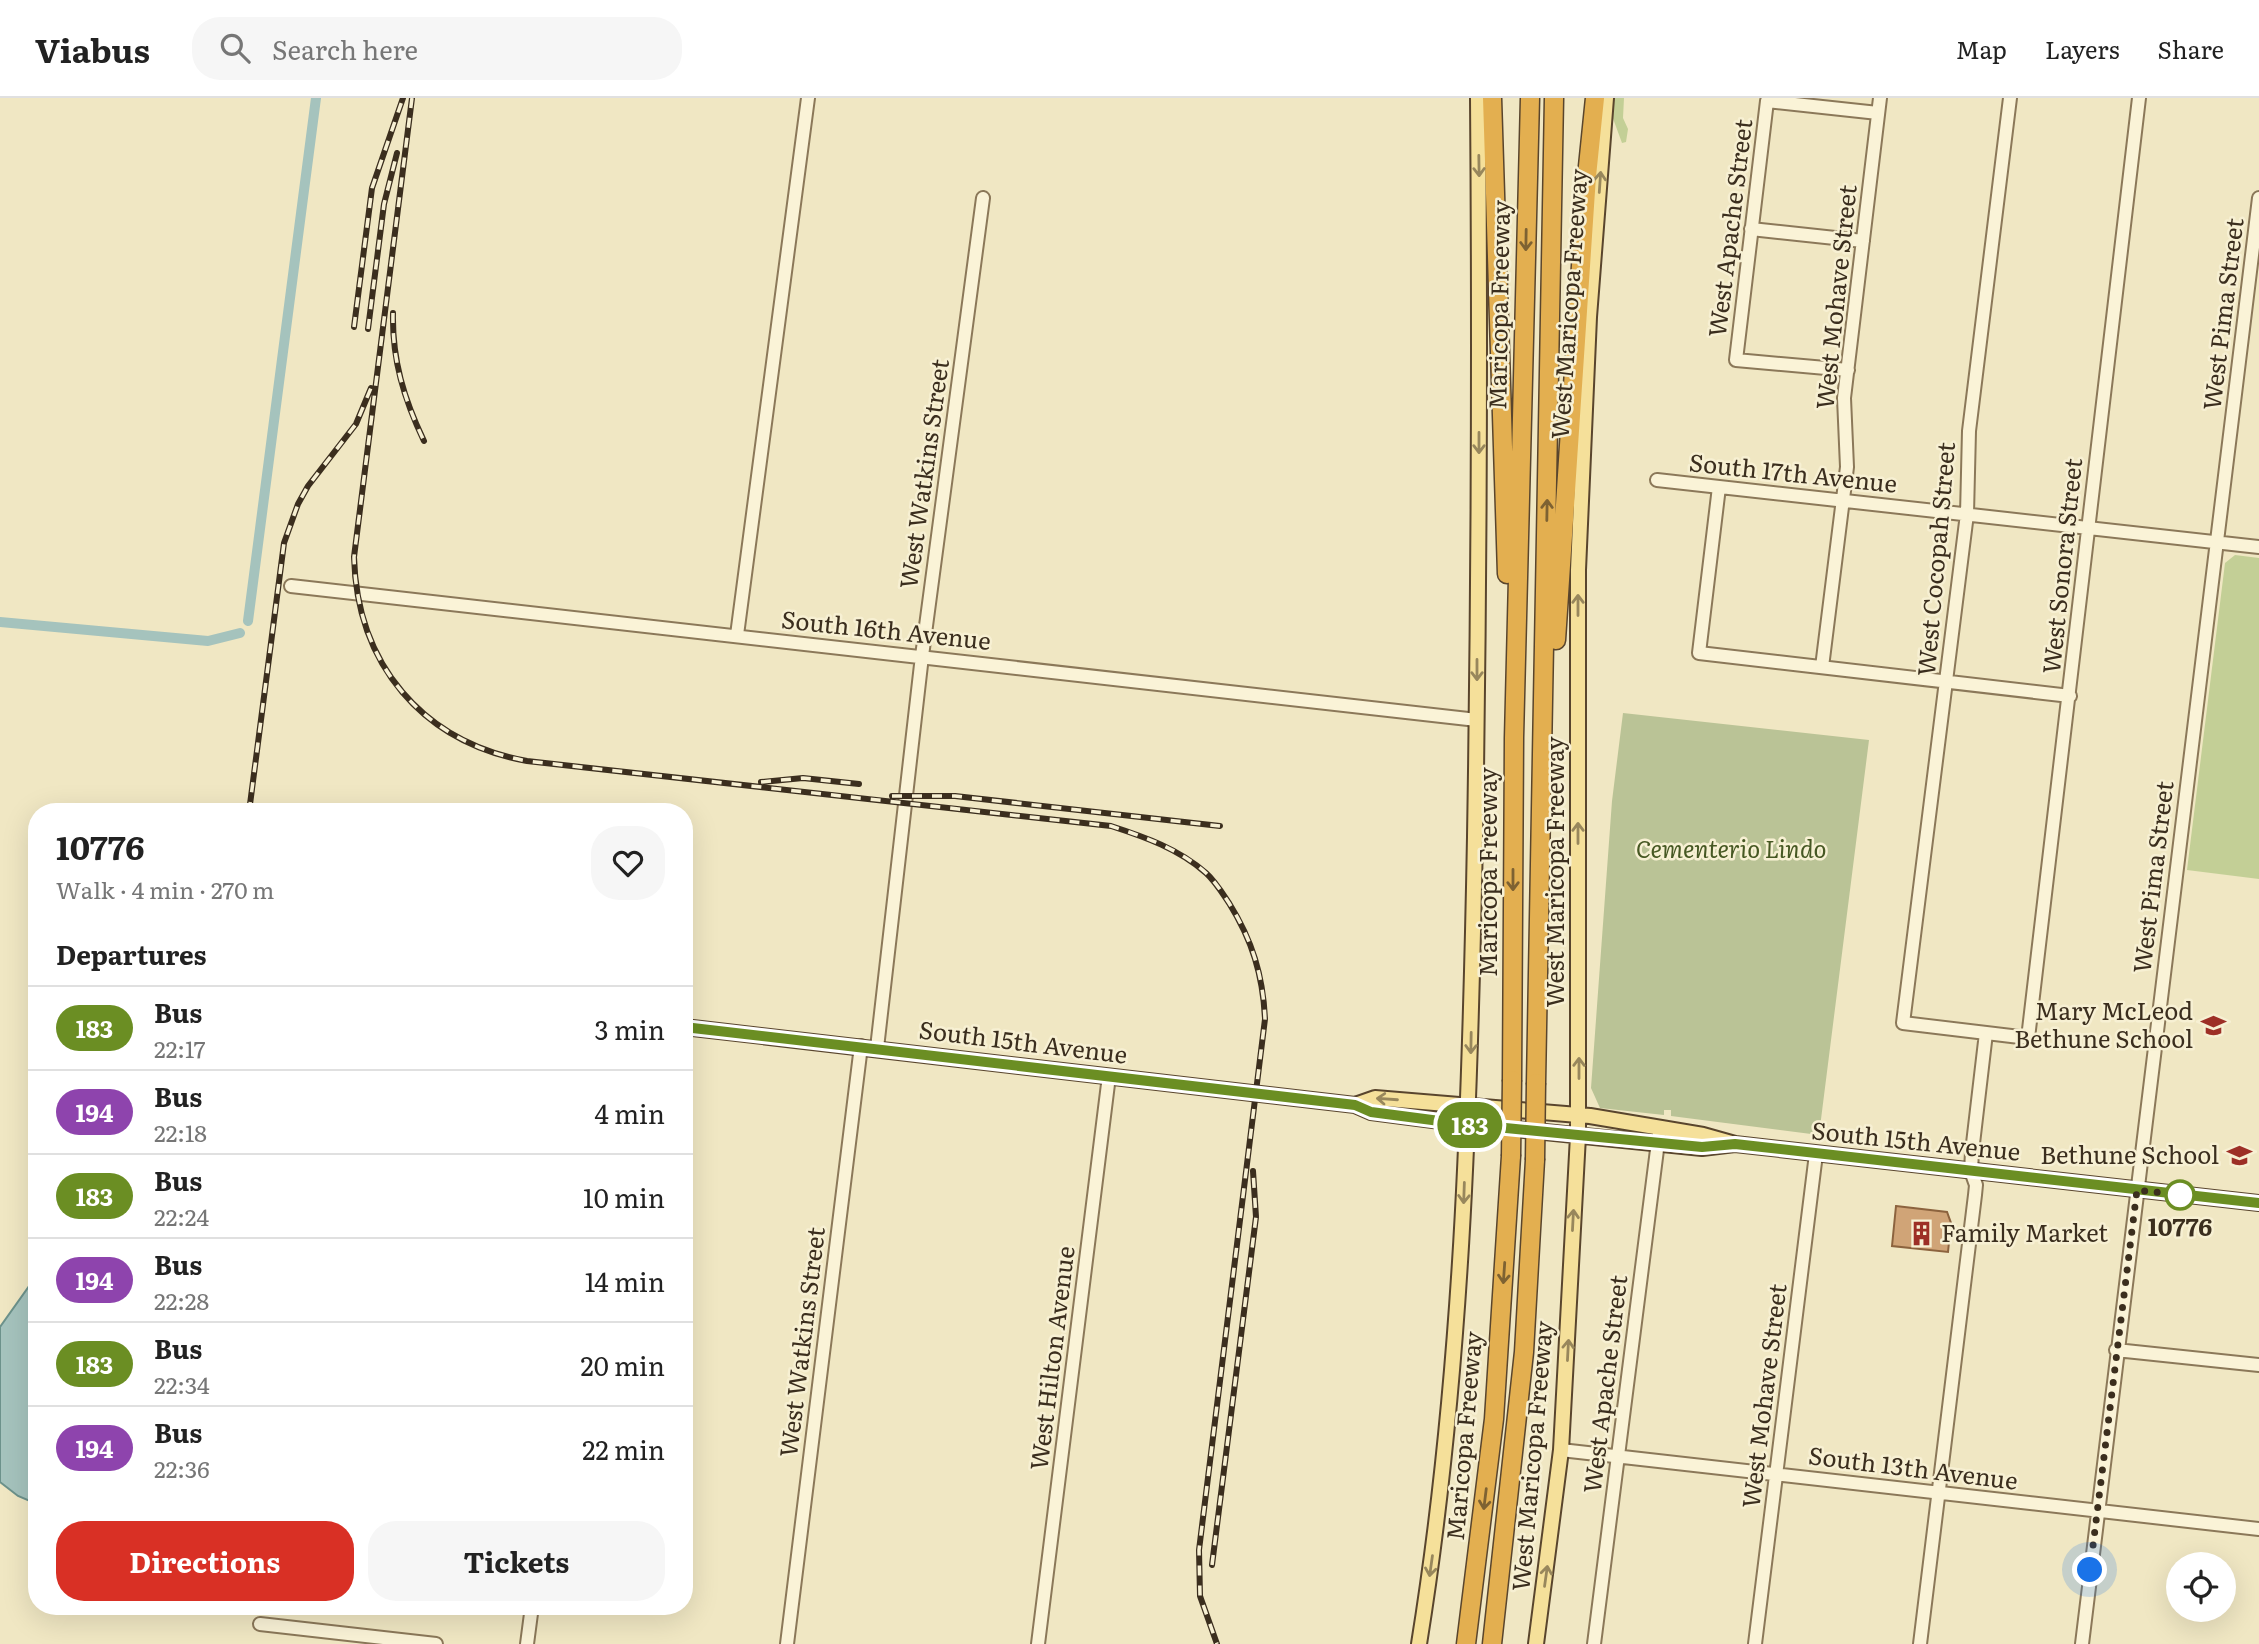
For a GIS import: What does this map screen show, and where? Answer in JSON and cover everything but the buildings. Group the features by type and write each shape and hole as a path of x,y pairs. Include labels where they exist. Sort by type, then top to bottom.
{"highway":[{"path":"1492,98 1507,588 1516,644"},
{"name":"Maricopa Freeway","path":"1466,1644 1494,1419 1511,1156 1516,644 1530,98"},
{"name":"Maricopa Freeway","path":"1492,1644 1524,1352 1535,1160 1555,98"},
{"path":"1544,676 1555,650 1587,176 1595,98"}],"main road":[{"path":"1419,1644 1448,1423 1460,1280 1469,1105 1477,720 1480,312 1478,98"},
{"name":"West Maricopa Freeway","path":"1536,1644 1562,1450 1578,1136 1578,570 1589,317 1606,98"},
{"name":"South 15th Avenue","path":"693,1028 1355,1105 1371,1112 1467,1125 1578,1136 1703,1135 1735,1144 1816,1154 2259,1203"},
{"name":"South 15th Avenue","path":"1355,1105 1375,1098 1578,1115 1659,1136"}],"street":[{"path":"737,635 808,98"},
{"name":"West Mohave Street","path":"1822,667 1847,467 1844,413 1880,98"},
{"name":"West Cocopah Street","path":"1986,1033 1903,1023 1967,514 1970,420 2010,98"},
{"name":"West Sonora Street","path":"1986,1033 2028,1038 2139,98"},
{"name":"West Apache Street","path":"1848,370 1736,360 1751,229 1768,101 1878,113"},
{"name":"West Watkins Street","path":"877,1048 922,656 983,198"},
{"name":"West Pima Street","path":"2082,1644 2217,543 2250,324 2259,198"},
{"path":"1751,229 1863,241"},
{"name":"South 17th Avenue","path":"1657,481 2259,547"},
{"path":"1720,487 1699,653 2070,696"},
{"name":"South 16th Avenue","path":"290,586 1477,720"},
{"path":"1920,1644 1975,1195 1976,1185 1971,1171 1986,1033"},
{"name":"West Watkins Street","path":"787,1644 861,1046"},
{"name":"West Hilton Avenue","path":"1038,1644 1109,1076"},
{"name":"West Apache Street","path":"1594,1644 1659,1136"},
{"name":"West Mohave Street","path":"1755,1644 1816,1154"},
{"path":"2116,1350 2259,1365"},
{"name":"South 13th Avenue","path":"1562,1450 2259,1529"},
{"path":"527,1644 531,1615"},
{"path":"260,1624 436,1644"}],"green space":[{"path":"1612,98 1624,98 1623,118 1628,129 1626,142 1622,143 1611,113"},
{"path":"2235,555 2259,558 2259,879 2187,870 2225,563"},
{"name":"Cementerio Lindo","path":"1623,713 1869,740 1819,1135 1671,1116 1671,1110 1664,1110 1664,1115 1600,1108 1591,1088 1612,801"}],"water":[{"path":"28,1288 28,1500 0,1482 0,1327"}],"waterway":[{"path":"248,621 316,98"},
{"path":"0,622 208,641 240,633"}],"railway":[{"path":"354,327 372,188 403,98"},
{"path":"412,98 354,557 358,596 368,631 382,664 402,692 427,716 456,736 490,751 527,761 1111,826 1185,857 1216,884 1237,917 1250,944 1259,973 1265,1019 1199,1550 1200,1596 1217,1644"},
{"path":"368,329 384,204 397,153"},
{"path":"393,313 397,363 411,410 424,441"},
{"path":"250,803 284,543 298,504 308,486 356,424 371,388"},
{"path":"761,782 803,778 859,784"},
{"path":"892,796 955,796 1220,826"},
{"path":"1212,1565 1256,1217 1253,1171"}],"bus line":[{"name":"183","path":"693,1028 1355,1105 1371,1112 1455,1123 1702,1147 1735,1144 2259,1203"}],"place":[{"name":"Mary McLeod Bethune School","path":"2213,1026"},
{"name":"Bethune School","path":"2239,1156"},
{"name":"10776","path":"2180,1195"},
{"name":"Family Market","path":"1921,1234"}],"route":[{"path":"2090,1570 2137,1190 2180,1195"}]}
